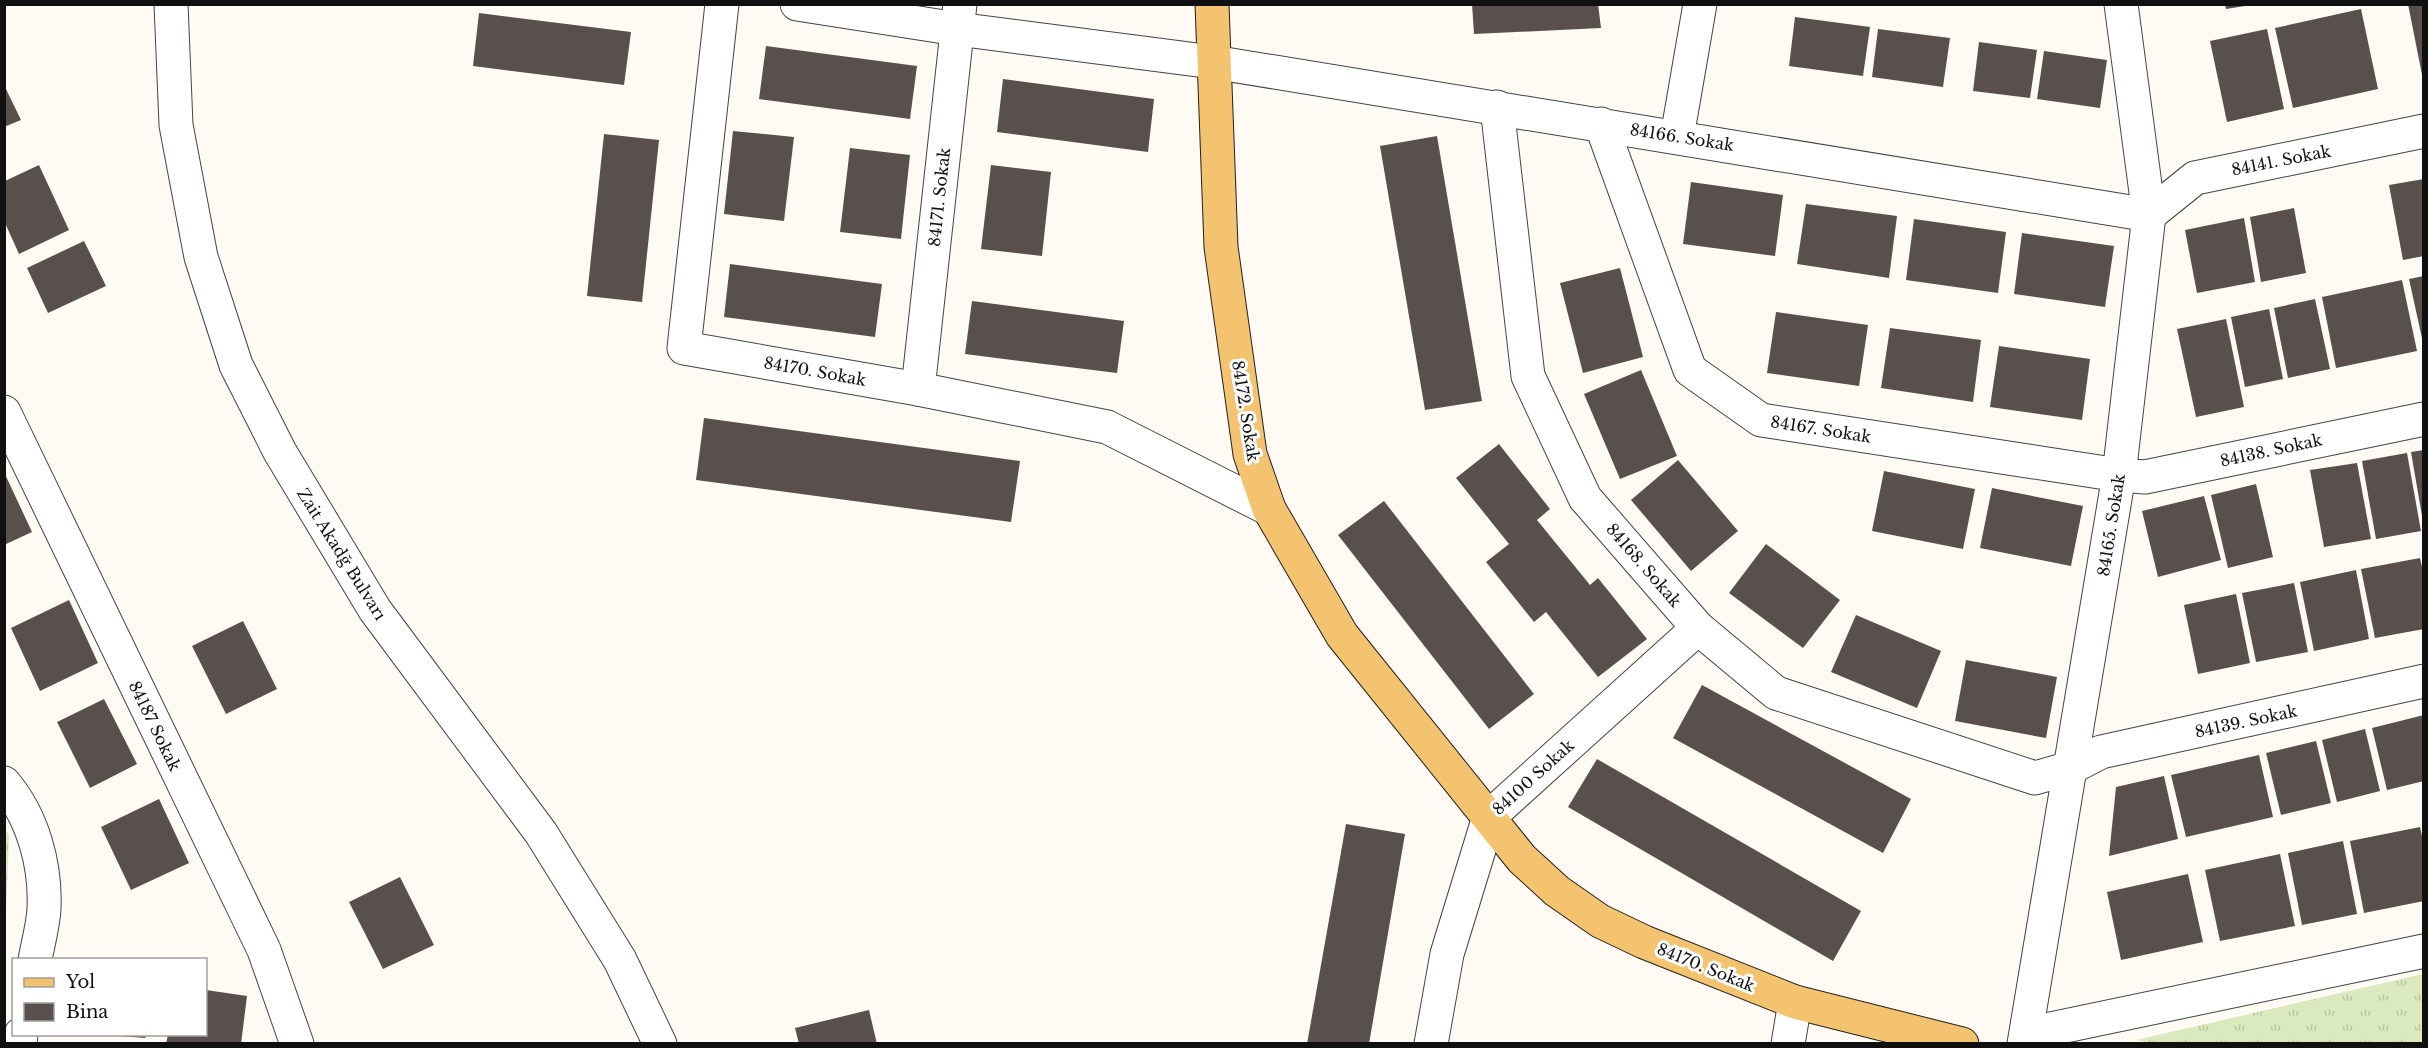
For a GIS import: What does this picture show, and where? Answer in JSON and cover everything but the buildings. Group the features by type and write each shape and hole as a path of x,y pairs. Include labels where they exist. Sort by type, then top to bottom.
{"main road":[{"name":"84172. Sokak","path":"1212,4 1221,247 1250,454 1269,509 1342,635 1489,817"},
{"name":"84170. Sokak","path":"1489,817 1522,859 1557,891 1600,921 1644,942 1795,1002 1962,1044"}],"street":[{"name":"Zait Akadğ Bulvarı","path":"171,4 176,125 201,257 236,366 280,452 375,610 541,833 620,960 660,1044"},
{"name":"84170. Sokak","path":"722,4 684,348 918,389 1107,427 1269,509"},
{"name":"84166. Sokak","path":"797,4 959,17 1213,62 1677,136 2149,215"},
{"path":"1677,136 1700,4"},
{"name":"84165. Sokak","path":"2025,1039 2119,475 2149,215 2121,4"},
{"name":"84171. Sokak","path":"918,389 959,17"},
{"name":"84168. Sokak","path":"1497,107 1528,376 1585,498 1698,628 1776,693 2035,778 2070,768"},
{"name":"84167. Sokak","path":"1602,124 1690,370 1761,420 2119,475"},
{"name":"84141. Sokak","path":"2149,215 2195,178 2424,132"},
{"name":"84187 Sokak","path":"4,412 264,950 297,1044"},
{"name":"84138. Sokak","path":"2119,475 2145,477 2424,418"},
{"name":"84100 Sokak","path":"1431,1044 1446,954 1489,817 1698,628"},
{"name":"84139. Sokak","path":"2070,768 2101,752 2424,681"},
{"path":"4,783 29,824 43,868 44,910 35,958"},
{"path":"2025,1039 2424,951"},
{"path":"1788,1044 1795,1002"}],"green space":[{"path":"4,828 9,836 5,939"},
{"path":"2423,974 2423,1043 2163,1044 2136,1040"}]}
